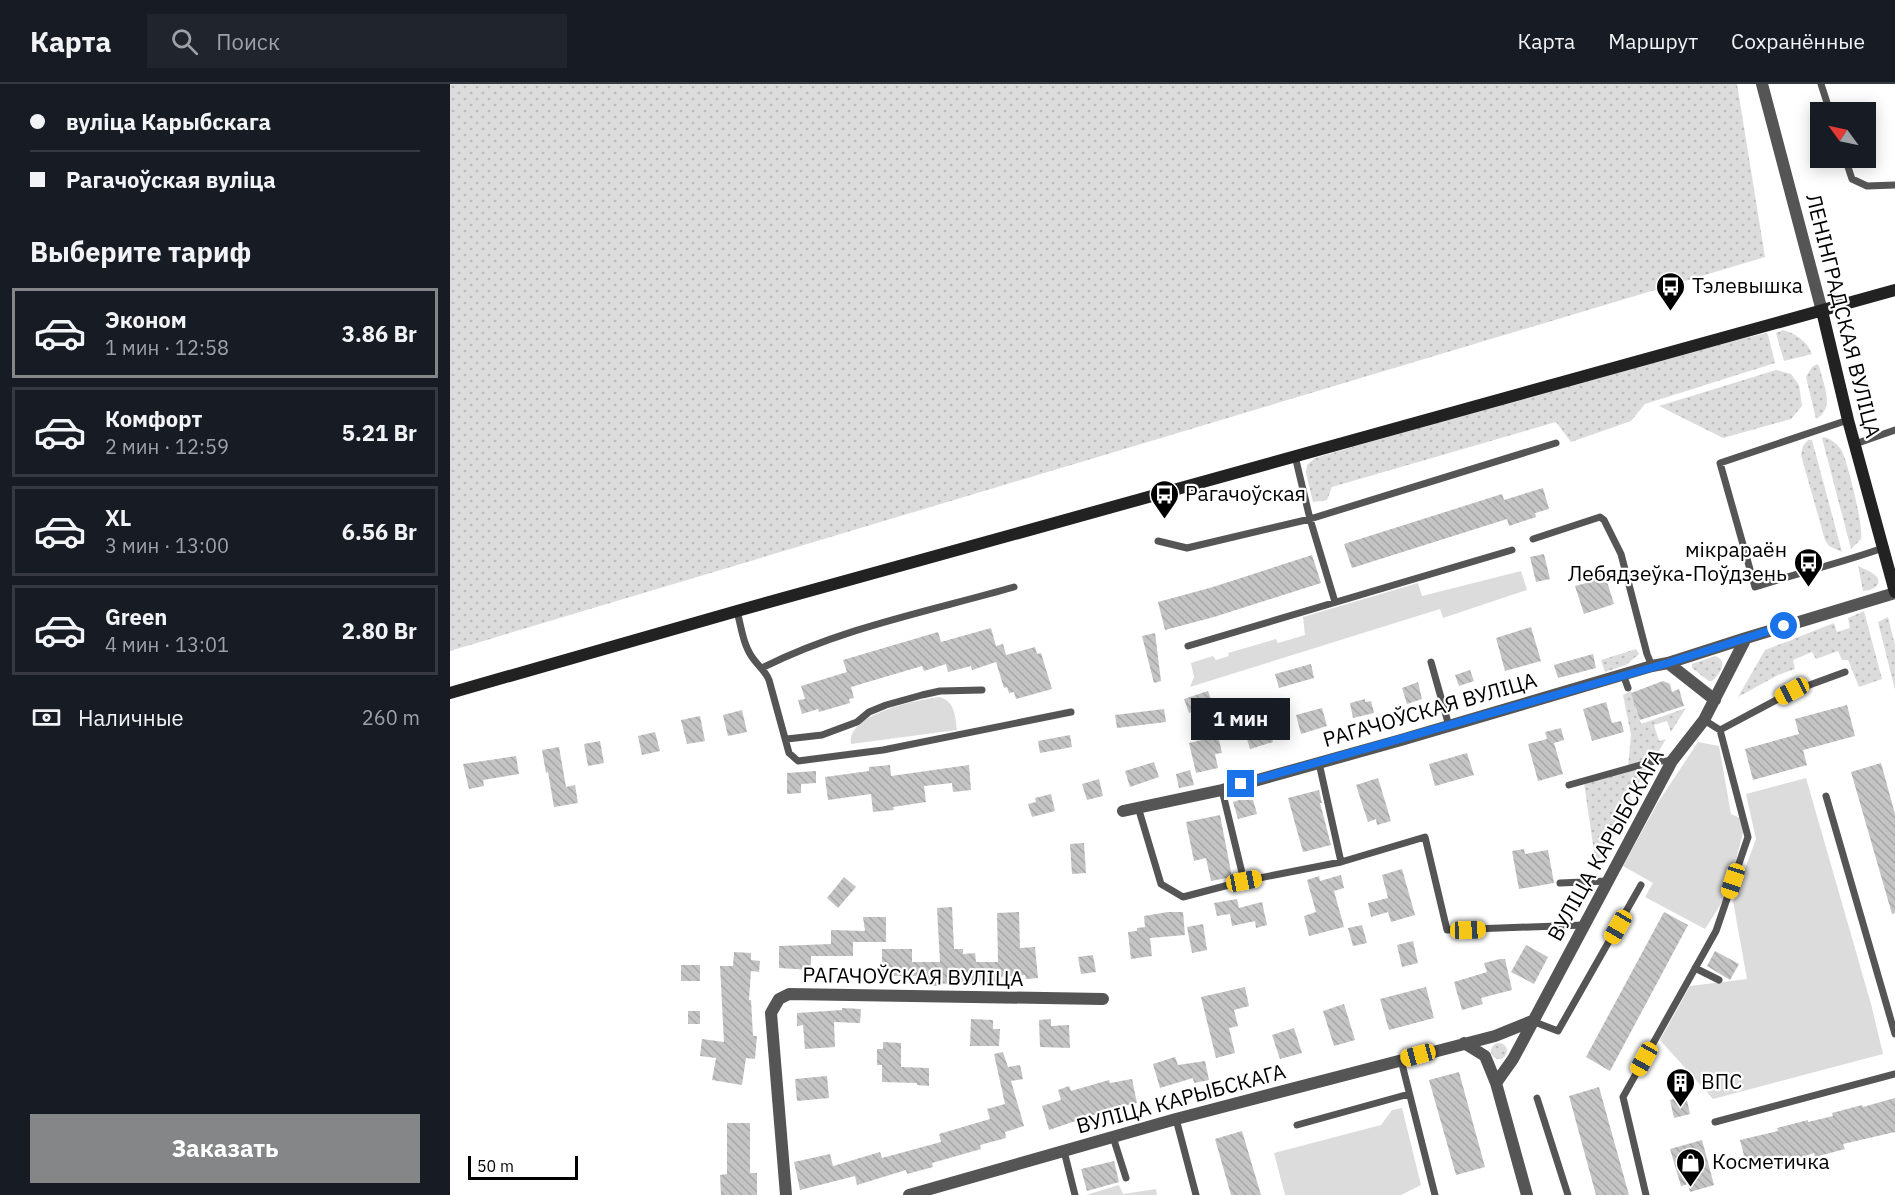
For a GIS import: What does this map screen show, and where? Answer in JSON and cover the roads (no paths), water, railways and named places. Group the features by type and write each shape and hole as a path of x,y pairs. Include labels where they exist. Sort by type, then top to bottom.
{"main road":[{"path":"450,693 737,611 1895,290"},
{"name":"ЛЕНІНГРАДСКАЯ ВУЛІЦА","path":"1822,311 1848,420 1895,593"}],"street":[{"name":"ЛЕНІНГРАДСКАЯ ВУЛІЦА","path":"1762,84 1822,311"},
{"path":"1746,638 1895,593"},
{"name":"РАГАЧОЎСКАЯ ВУЛІЦА","path":"1123,811 1222,790 1668,663 1746,638"},
{"name":"ВУЛІЦА КАРЫБСКАГА","path":"1496,1083 1513,1059 1672,761 1704,720 1746,638"},
{"path":"1668,663 1714,700"},
{"name":"РАГАЧОЎСКАЯ ВУЛІЦА","path":"786,1195 771,1013 779,999 789,994 1102,999"},
{"name":"ВУЛІЦА КАРЫБСКАГА","path":"909,1195 945,1190 1064,1151 1176,1119 1495,1036 1532,1021"},
{"path":"1464,1043 1485,1056 1490,1064 1500,1066 1505,1066 1513,1059 1515,1054 1513,1043 1505,1036 1495,1036 1485,1046 1485,1056 1496,1083 1527,1195"}],"lane":[{"path":"1821,84 1827,102"},
{"path":"1848,168 1852,179 1868,186 1895,185"},
{"path":"1848,420 1720,463 1755,587 1850,560 1883,548"},
{"path":"1855,444 1895,430"},
{"path":"1158,541 1187,548 1310,519 1556,443"},
{"path":"1294,456 1335,602"},
{"path":"1533,539 1600,517 1604,520 1621,554 1652,666"},
{"path":"1188,646 1512,550"},
{"path":"762,668 837,636 1014,587"},
{"path":"737,611 748,650 769,680 789,753 798,761 883,750 1071,712"},
{"path":"1431,662 1449,726"},
{"path":"1720,730 1792,691 1845,672"},
{"path":"1623,674 1628,688"},
{"path":"787,739 822,735 857,722 869,712 886,705 922,695 940,691 982,690"},
{"path":"1646,1195 1623,1097 1716,931 1748,837 1720,730 1704,720"},
{"path":"1569,785 1655,761 1672,761"},
{"path":"1319,763 1341,862"},
{"path":"1222,790 1244,881"},
{"path":"1826,796 1895,1034"},
{"path":"1138,806 1161,884 1183,897 1244,881 1341,862 1425,837 1448,930 1584,926"},
{"path":"1560,883 1607,881"},
{"path":"1532,1021 1558,1031 1641,885"},
{"path":"1695,968 1719,980"},
{"path":"1401,1060 1435,1195"},
{"path":"1715,1122 1895,1074"},
{"path":"1297,1125 1409,1094"},
{"path":"1538,1098 1568,1195"},
{"path":"1176,1119 1196,1195"},
{"path":"1113,1137 1126,1178"},
{"path":"1064,1151 1075,1195"}],"place":[{"name":"Тэлевышка","path":"1671,312"},
{"name":"Рагачоўская","path":"1164,520"},
{"name":"мікрараён Лебядзеўка-Поўдзень","path":"1808,588"},
{"name":"ВПС","path":"1680,1108"},
{"name":"Косметичка","path":"1691,1188"}]}
